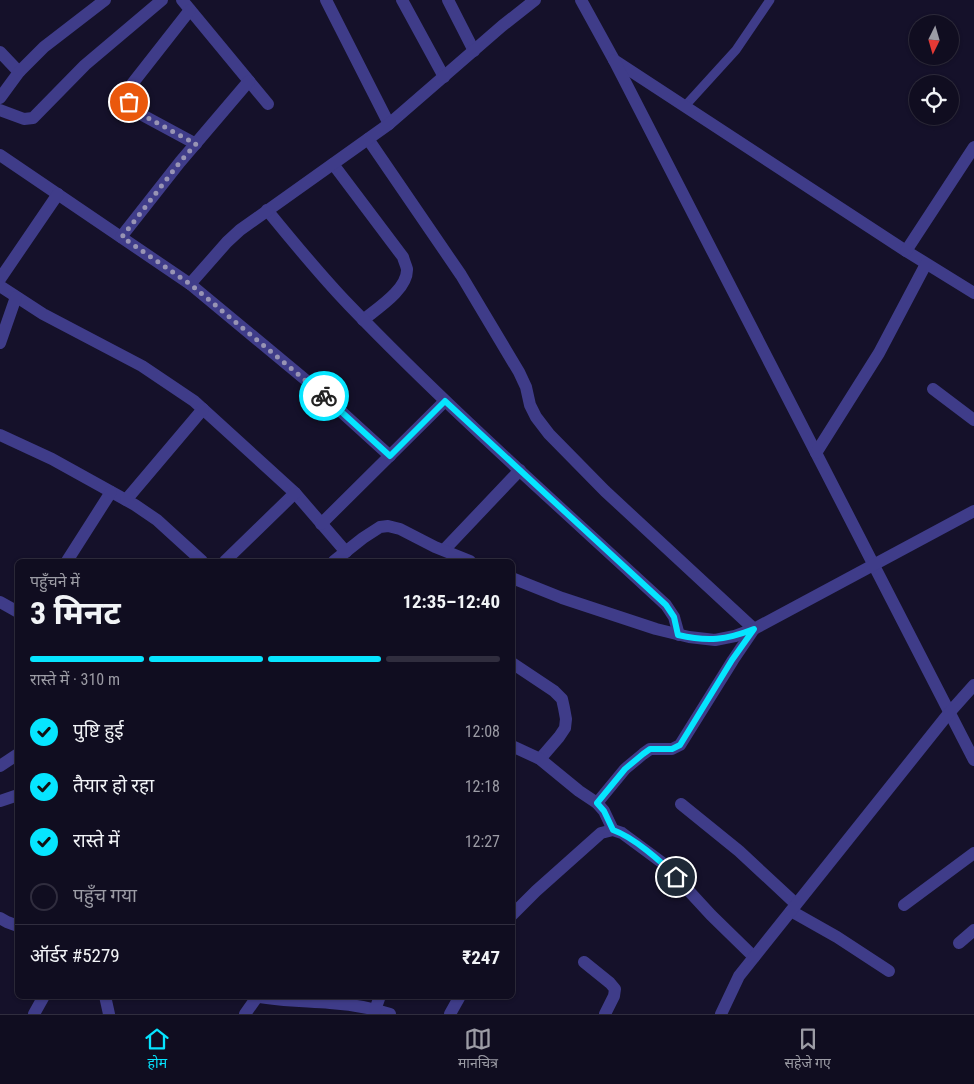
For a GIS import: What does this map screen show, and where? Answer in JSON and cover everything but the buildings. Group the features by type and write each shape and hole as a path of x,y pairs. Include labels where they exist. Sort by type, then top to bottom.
{"street":[{"path":"0,98 19,72 44,47 105,0"},
{"path":"0,110 24,119 33,118 85,64 147,5 162,0"},
{"path":"326,0 389,124"},
{"path":"402,0 444,77"},
{"path":"448,0 474,51"},
{"path":"190,284 240,230 389,124 502,26 535,0"},
{"path":"581,0 614,60 974,760"},
{"path":"196,144 133,110 129,102 132,84 186,5 268,104"},
{"path":"0,52 19,72"},
{"path":"614,60 926,264 974,293"},
{"path":"122,237 180,162 249,80"},
{"path":"368,139 460,275 519,372 526,387 530,405 536,417 549,434 605,490 754,629"},
{"path":"906,251 974,147"},
{"path":"0,155 190,284 313,386 390,456"},
{"path":"333,164 403,257 407,267 406,280 398,290 364,320"},
{"path":"0,278 58,194"},
{"path":"267,210 309,262 445,401 666,605 674,617 678,635"},
{"path":"816,453 879,353 926,264"},
{"path":"0,286 43,314 142,366 194,401 295,493 346,552"},
{"path":"0,343 16,297"},
{"path":"932,389 974,420"},
{"path":"321,524 445,401"},
{"path":"126,500 203,409"},
{"path":"0,435 52,459 126,500 157,520 200,559"},
{"path":"444,550 520,470"},
{"path":"68,559 111,492"},
{"path":"226,559 295,493"},
{"path":"515,579 562,598 656,629 689,638 715,640 735,636 754,629 974,511"},
{"path":"337,559 380,527 388,526 400,529 461,559"},
{"path":"0,602 15,610"},
{"path":"597,803 625,769 650,749 672,749 680,745 732,660 754,629"},
{"path":"515,664 554,691 562,699 566,719 565,728 559,738 540,759"},
{"path":"721,1014 739,976 974,684"},
{"path":"515,747 540,759 597,803 604,811 613,830"},
{"path":"0,766 15,756"},
{"path":"0,801 15,796"},
{"path":"681,804 739,851 794,907 889,971"},
{"path":"515,912 601,833 613,830 622,833 664,864 711,915 754,957"},
{"path":"904,905 974,853"},
{"path":"0,918 15,925"},
{"path":"959,943 974,930"},
{"path":"584,962 614,988 614,996 605,1014"},
{"path":"34,1014 42,999"},
{"path":"106,999 109,1014"},
{"path":"245,1014 256,999"},
{"path":"270,999 297,999 331,1003 390,1014"},
{"path":"375,1010 379,999"},
{"path":"450,1014 458,999"}],"lane":[{"path":"685,106 736,50 770,0"}],"way so far":[{"path":"129,102 133,110 196,144 122,237 190,284 324,396"}],"route":[{"path":"324,396 390,456 445,401 666,605 674,617 678,635 715,640 735,636 754,629 732,660 680,745 672,749 650,749 625,769 597,803 604,811 613,830 622,833 636,843 664,864 676,877"}]}
